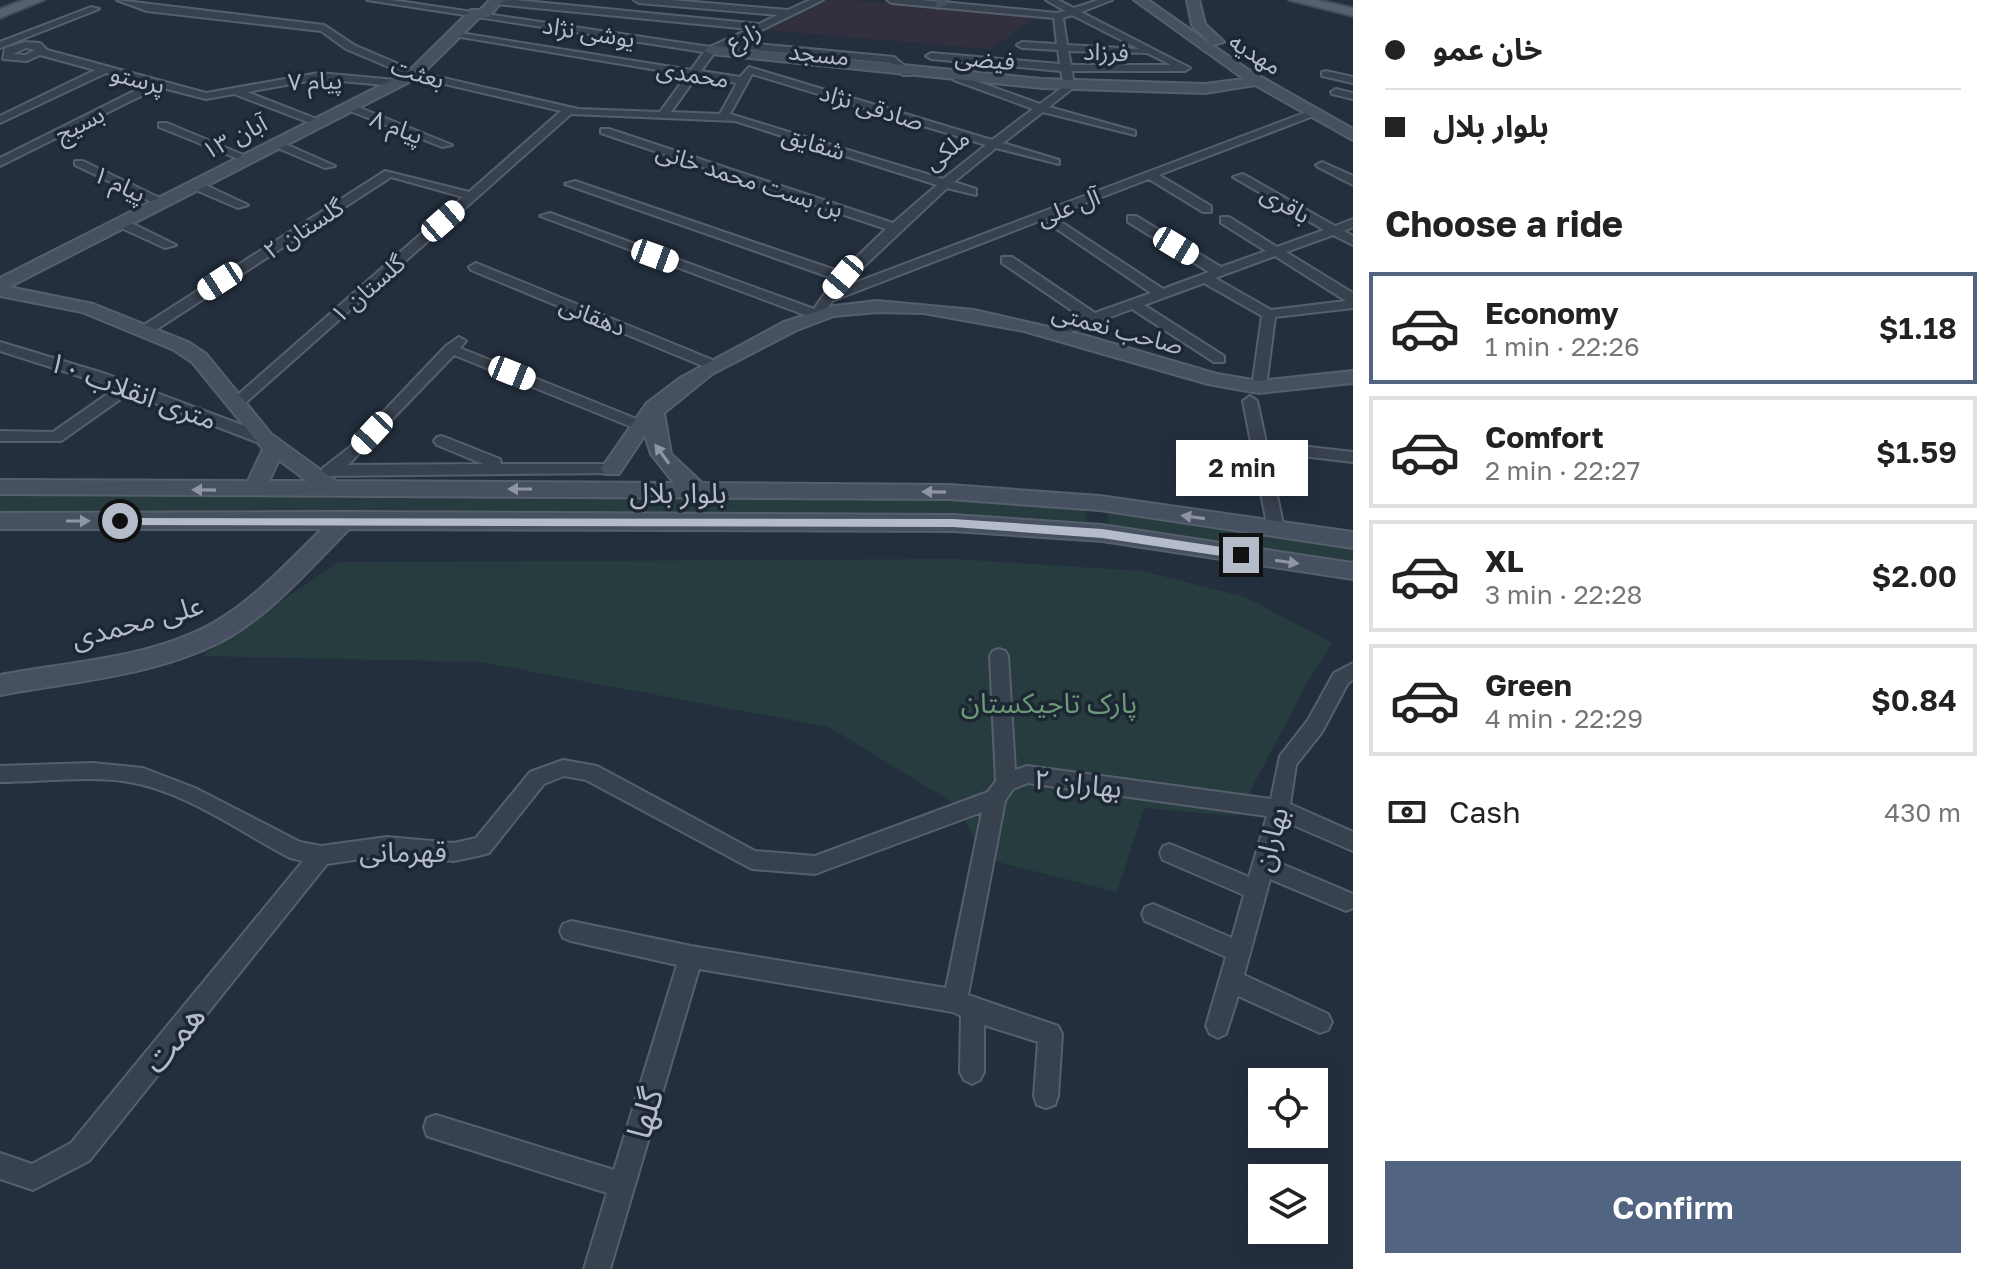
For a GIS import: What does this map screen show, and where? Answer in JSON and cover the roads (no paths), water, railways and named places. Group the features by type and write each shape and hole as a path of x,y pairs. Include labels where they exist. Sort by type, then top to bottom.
{"main road":[{"path":"0,4 11,0"},
{"path":"0,14 37,0"},
{"path":"1296,0 1353,12"}],"street":[{"name":"بعثت","path":"122,0 147,8 327,28 350,47 414,74 569,110 723,118"},
{"name":"یوشی نژاد","path":"372,0 711,50"},
{"path":"639,0 790,13"},
{"path":"640,15 649,0"},
{"name":"زارع","path":"711,50 818,0"},
{"path":"892,0 941,2 1058,16 1107,0"},
{"name":"فرزاد","path":"1051,0 1185,68 1066,68"},
{"name":"مهدیه","path":"1140,0 1255,80 1353,135"},
{"name":"مهدیه","path":"1193,0 1198,23 1212,38 1298,94 1353,124"},
{"name":"۱۳ آبان","path":"0,285 414,74 454,35 496,1"},
{"path":"496,1 761,27"},
{"path":"2,53 15,44 94,9"},
{"path":"1058,16 1069,87"},
{"name":"پرستو","path":"0,33 15,44 40,46 41,52 66,56 103,70 206,96 235,91"},
{"name":"محمدی","path":"454,35 692,73 746,75"},
{"name":"مسجد","path":"725,43 894,60 907,73"},
{"name":"فرزاد","path":"1022,45 1149,52"},
{"path":"663,115 711,50"},
{"name":"فیضی","path":"711,50 1094,92 1163,96 1227,88"},
{"path":"2,53 21,59 41,52"},
{"path":"931,56 1066,68"},
{"path":"0,120 103,70"},
{"path":"1326,74 1353,80"},
{"path":"723,118 746,75"},
{"name":"صادقی نژاد","path":"746,75 1055,162"},
{"name":"پیام ۷","path":"235,91 319,76 396,83"},
{"path":"958,78 1041,108 1131,133"},
{"path":"1227,88 1255,80"},
{"name":"بسیج","path":"0,163 158,83"},
{"name":"ملکی","path":"612,469 654,407 710,364 816,311 843,277 944,181 1069,87"},
{"path":"1227,88 1284,97"},
{"path":"235,91 318,123"},
{"path":"1336,92 1353,96"},
{"name":"پیام ۸","path":"349,107 446,145"},
{"name":"گلستان ۱","path":"237,403 569,110"},
{"name":"آل علی","path":"816,311 1150,175 1312,113"},
{"name":"شقایق","path":"723,118 736,118 972,192"},
{"path":"163,125 247,159"},
{"name":"بن بست محمد خانی","path":"605,131 895,228"},
{"path":"277,144 329,166"},
{"name":"پیام ۱","path":"79,163 162,202"},
{"path":"1322,165 1353,181"},
{"name":"گلستان ۲","path":"146,330 389,173 472,196"},
{"path":"1150,175 1207,209"},
{"name":"باقری","path":"1239,177 1353,241"},
{"path":"571,184 843,277"},
{"path":"195,185 242,205"},
{"path":"546,216 816,311"},
{"path":"1132,219 1219,272"},
{"path":"1052,220 1162,294"},
{"path":"1225,220 1353,302"},
{"path":"121,223 170,245"},
{"path":"1052,334 1353,223"},
{"path":"1007,260 1094,319"},
{"name":"دهقانی","path":"476,267 710,364"},
{"path":"1205,278 1269,314 1353,302"},
{"path":"0,291 87,308 146,330 199,358 269,443 328,480 504,467 612,469"},
{"path":"1134,304 1219,359"},
{"name":"صاحب نعمتی","path":"816,311 945,309 1052,334 1255,394 1353,377"},
{"path":"1269,314 1255,394 1260,446 1276,529"},
{"path":"328,480 455,345 639,425"},
{"name":"۱۰ متری انقلاب","path":"0,346 24,350 127,387 269,443"},
{"path":"0,436 56,437 127,387"},
{"path":"654,407 653,443 676,474 695,489"},
{"path":"442,441 504,467"},
{"path":"254,490 269,443"},
{"path":"1260,446 1353,457"},
{"path":"0,477 34,488"},
{"name":"بلوار بلال","path":"0,487 254,490 328,480 586,489 949,492 1100,503 1353,540"},
{"path":"586,489 597,496 600,507 593,518 586,521"},
{"name":"علی محمدی","path":"0,685 168,649 219,631 246,612 345,520"},
{"name":"بلوار بلال","path":"0,521 953,523 1102,533 1353,571"},
{"path":"999,656 1001,791"},
{"name":"بهاران","path":"1218,1026 1279,809 1287,762 1344,692 1341,678 1353,670"},
{"name":"قهرمانی","path":"0,774 100,772 155,780 297,851 321,855 387,846 454,852 482,846 537,778 563,768 590,772 752,860 781,865 815,865 1001,791"},
{"name":"بهاران ۲","path":"972,1072 964,1005 1001,791 1027,774 1279,809 1353,842"},
{"path":"1170,853 1256,890"},
{"name":"همت","path":"0,1166 33,1177 80,1152 321,855"},
{"path":"1264,866 1346,901"},
{"path":"1153,914 1239,952"},
{"path":"571,931 691,957 964,1005 1050,1034 1046,1096"},
{"name":"گلها","path":"597,1269 691,957"},
{"path":"1231,981 1320,1022"},
{"path":"436,1127 622,1185"}],"park label":[{"name":"پارک تاجیکستان","path":"1049,702"}]}
